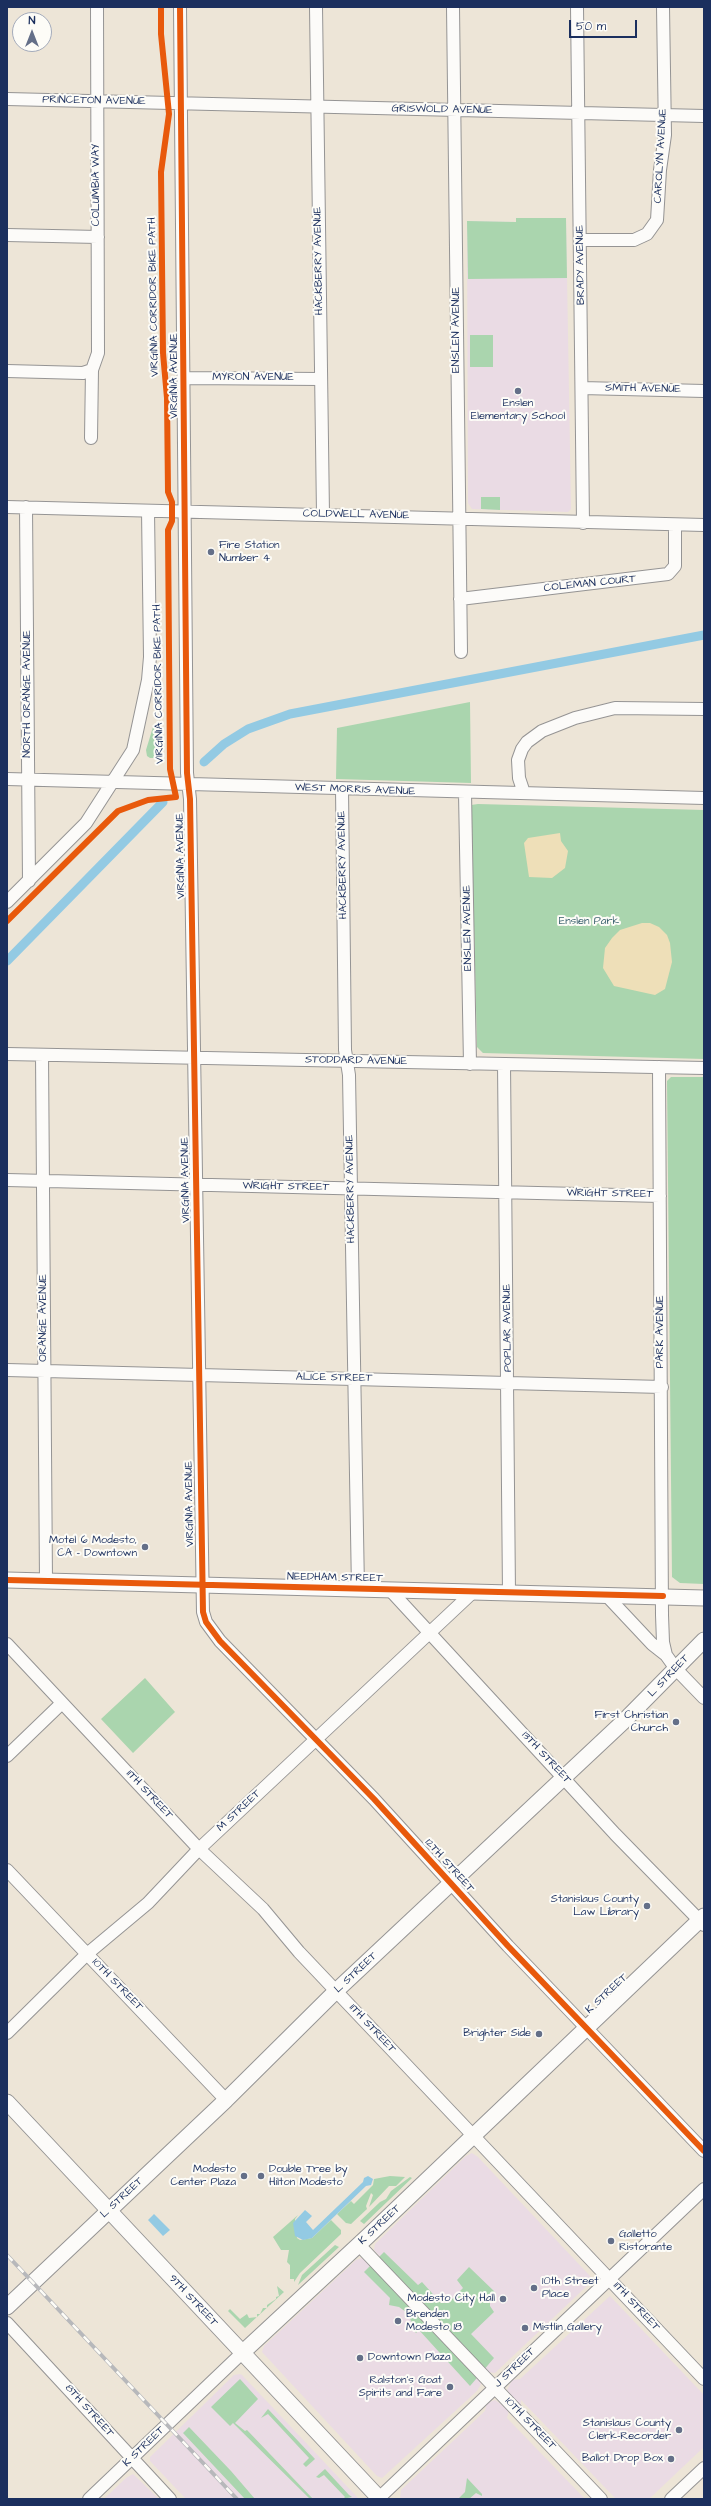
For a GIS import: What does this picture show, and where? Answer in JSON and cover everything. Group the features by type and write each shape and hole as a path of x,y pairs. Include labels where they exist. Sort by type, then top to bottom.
{"main road":[{"name":"NEEDHAM STREET","path":"7,1580 704,1598"},
{"name":"L STREET","path":"7,2307 226,2100 336,1991 623,1722 704,1640"},
{"name":"K STREET","path":"242,2353 473,2137 585,2028 703,1920"},
{"name":"9TH STREET","path":"7,2102 379,2498"}],"street":[{"name":"COLUMBIA WAY","path":"91,438 93,366 99,343 97,7"},
{"name":"VIRGINIA AVENUE","path":"180,7 185,378 184,512 188,785 195,1058 201,1585"},
{"name":"HACKBERRY AVENUE","path":"316,7 316,107 323,514"},
{"name":"ENSLEN AVENUE","path":"453,7 458,518 461,652"},
{"name":"BRADY AVENUE","path":"577,7 583,523"},
{"name":"CAROLYN AVENUE","path":"580,240 634,240 652,229 657,220 659,209 660,170 665,135 664,7"},
{"name":"PRINCETON AVENUE","path":"7,99 181,103"},
{"name":"GRISWOLD AVENUE","path":"181,103 704,116"},
{"path":"7,235 98,237"},
{"path":"7,371 82,373 93,366"},
{"name":"MYRON AVENUE","path":"185,378 320,379"},
{"name":"SMITH AVENUE","path":"582,388 704,390"},
{"name":"COLDWELL AVENUE","path":"7,507 704,525"},
{"name":"NORTH ORANGE AVENUE","path":"26,507 29,881"},
{"path":"7,902 86,823 133,750 148,680 150,638 148,511"},
{"name":"COLEMAN COURT","path":"460,599 668,574 675,566 675,525"},
{"path":"524,793 519,778 520,754 527,742 542,731 575,718 615,708 704,709"},
{"name":"WEST MORRIS AVENUE","path":"7,780 704,798"},
{"name":"HACKBERRY AVENUE","path":"342,789 344,1050 349,1075 358,1589"},
{"name":"ENSLEN AVENUE","path":"465,793 470,1064"},
{"name":"STODDARD AVENUE","path":"7,1054 704,1068"},
{"name":"ORANGE AVENUE","path":"42,1054 46,1581"},
{"name":"POPLAR AVENUE","path":"504,1064 509,1383 509,1593"},
{"name":"PARK AVENUE","path":"659,1068 663,1642 666,1655"},
{"name":"WRIGHT STREET","path":"7,1180 660,1196"},
{"name":"ALICE STREET","path":"7,1370 662,1387"},
{"name":"12TH STREET","path":"201,1585 203,1612 212,1632 316,1738 585,2028 704,2151"},
{"name":"13TH STREET","path":"390,1590 430,1631 563,1777 703,1920"},
{"name":"M STREET","path":"7,2033 88,1954 148,1903 199,1849 473,1592"},
{"path":"606,1595 652,1644 666,1655 676,1669 704,1698"},
{"name":"11TH STREET","path":"7,1644 199,1849 263,1909 299,1952 704,2379"},
{"path":"7,1756 62,1703"},
{"name":"10TH STREET","path":"7,1870 226,2100"},
{"name":"J STREET","path":"379,2498 495,2386 704,2189"},
{"name":"10TH STREET","path":"359,2245 495,2386 601,2499"},
{"name":"8TH STREET","path":"7,2323 170,2499"},
{"name":"K STREET","path":"89,2499 242,2353"},
{"path":"671,2499 704,2468"}],"shaded area":[{"name":"Enslen Elementary School","path":"516,218 566,218 571,509 568,512 472,509 468,503 467,221 516,222"},
{"path":"472,2153 478,2157 591,2277 589,2284 495,2373 487,2372 374,2250 375,2244 466,2156"},
{"name":"Downtown Plaza","path":"362,2258 480,2380 481,2384 477,2391 382,2478 377,2476 262,2352 264,2346 356,2260"},
{"path":"610,2296 704,2395 704,2447 649,2499 616,2499 521,2400 520,2408 507,2390 512,2380 520,2379"},
{"path":"240,2374 359,2499 186,2499 150,2461 150,2457 234,2375"},
{"path":"495,2400 509,2410 507,2418 585,2499 400,2499 401,2490 485,2411 487,2403"},
{"path":"133,2474 159,2499 104,2499 126,2478"}],"green space":[{"path":"516,218 566,218 567,278 468,279 467,221 516,222"},
{"path":"470,335 493,335 493,367 470,367"},
{"path":"481,497 500,497 500,510 481,509"},
{"path":"470,702 471,783 336,779 337,728"},
{"path":"157,726 161,730 161,753 157,758 150,758 147,756 146,750 153,727"},
{"name":"Enslen Park","path":"471,805 704,810 704,1059 483,1053 477,1047"},
{"path":"671,1077 704,1077 704,1584 680,1583 672,1577 667,1081"},
{"path":"145,1678 175,1712 133,1753 101,1719"},
{"path":"390,2176 405,2177 396,2186 389,2186 369,2207 373,2195 371,2193 366,2206 367,2209 351,2224 346,2223 337,2214 351,2201 354,2204 373,2185 374,2179"},
{"path":"410,2177 412,2178 364,2224 360,2221 380,2202 386,2199 391,2191"},
{"path":"298,2215 295,2219 297,2238 300,2240 312,2238 331,2220 341,2230 341,2234 300,2273 294,2282 294,2279 290,2279 290,2265 287,2262 289,2250 281,2250 273,2237"},
{"path":"335,2245 339,2247 298,2285 302,2275"},
{"path":"384,2252 418,2285 422,2282 441,2303 448,2303 463,2288 457,2280 469,2267 496,2293 490,2297 490,2306 494,2312 471,2334 494,2358 470,2386 419,2330 416,2333 413,2329 409,2314 399,2307 389,2305 390,2298 364,2272"},
{"path":"277,2286 284,2292 267,2308 267,2305 279,2296"},
{"path":"263,2308 267,2308 257,2317 257,2314 260,2314"},
{"path":"230,2309 240,2319 247,2314 249,2318 257,2317 245,2328 228,2311"},
{"path":"240,2379 258,2399 235,2423 245,2431 247,2430 313,2499 310,2499 233,2423 230,2426 211,2407"},
{"path":"268,2409 315,2459 306,2467 303,2464 309,2458 268,2414 261,2418"},
{"path":"189,2427 231,2471 255,2499 245,2499 183,2433"},
{"path":"325,2469 352,2497 343,2499 345,2497 324,2475 319,2478 316,2477"},
{"path":"467,2478 482,2494 482,2496 476,2493 469,2499 458,2499 465,2492"}],"sand":[{"path":"560,833 561,841 568,851 565,868 552,878 529,877 524,843 528,838"},
{"path":"642,923 650,923 659,927 667,935 670,943 672,962 665,989 655,995 614,986 603,968 605,948 612,938 620,930"}],"water":[{"path":"368,2176 373,2179 371,2185 366,2186 312,2238 303,2240 295,2236 293,2223 305,2210 312,2216 306,2222 313,2230 363,2182 364,2178"},
{"path":"154,2214 170,2230 163,2236 148,2220"}],"waterway":[{"path":"204,762 224,744 248,729 290,714 704,635"},
{"path":"7,961 163,802"}],"railway":[{"path":"7,2255 237,2499"}],"cycle path":[{"name":"VIRGINIA CORRIDOR BIKE PATH","path":"7,921 118,811 148,800 176,797 170,769 168,530 172,521 172,502 168,492 167,398 163,353 161,172 169,114 161,34 161,7"},
{"path":"180,7 187,773 190,799 203,1612 206,1622 220,1641 374,1799 508,1946 704,2151"},
{"path":"7,1580 663,1596"}],"place":[{"name":"Enslen Elementary School","path":"518,391"},
{"name":"Fire Station Number 4","path":"211,552"},
{"name":"Motel 6 Modesto, CA - Downtown","path":"145,1547"},
{"name":"First Christian Church","path":"676,1722"},
{"name":"Stanislaus County Law Library","path":"647,1906"},
{"name":"Brighter Side","path":"539,2034"},
{"name":"Modesto Center Plaza","path":"244,2176"},
{"name":"Double Tree by Hilton Modesto","path":"261,2176"},
{"name":"Galletto Ristorante","path":"611,2241"},
{"name":"10th Street Place","path":"534,2288"},
{"name":"Modesto City Hall","path":"503,2299"},
{"name":"Brenden Modesto 18","path":"398,2321"},
{"name":"Mistlin Gallery","path":"525,2328"},
{"name":"Downtown Plaza","path":"360,2358"},
{"name":"Ralston's Goat Spirits and Fare","path":"450,2387"},
{"name":"Stanislaus County Clerk-Recorder","path":"679,2430"},
{"name":"Ballot Drop Box","path":"671,2459"}]}
